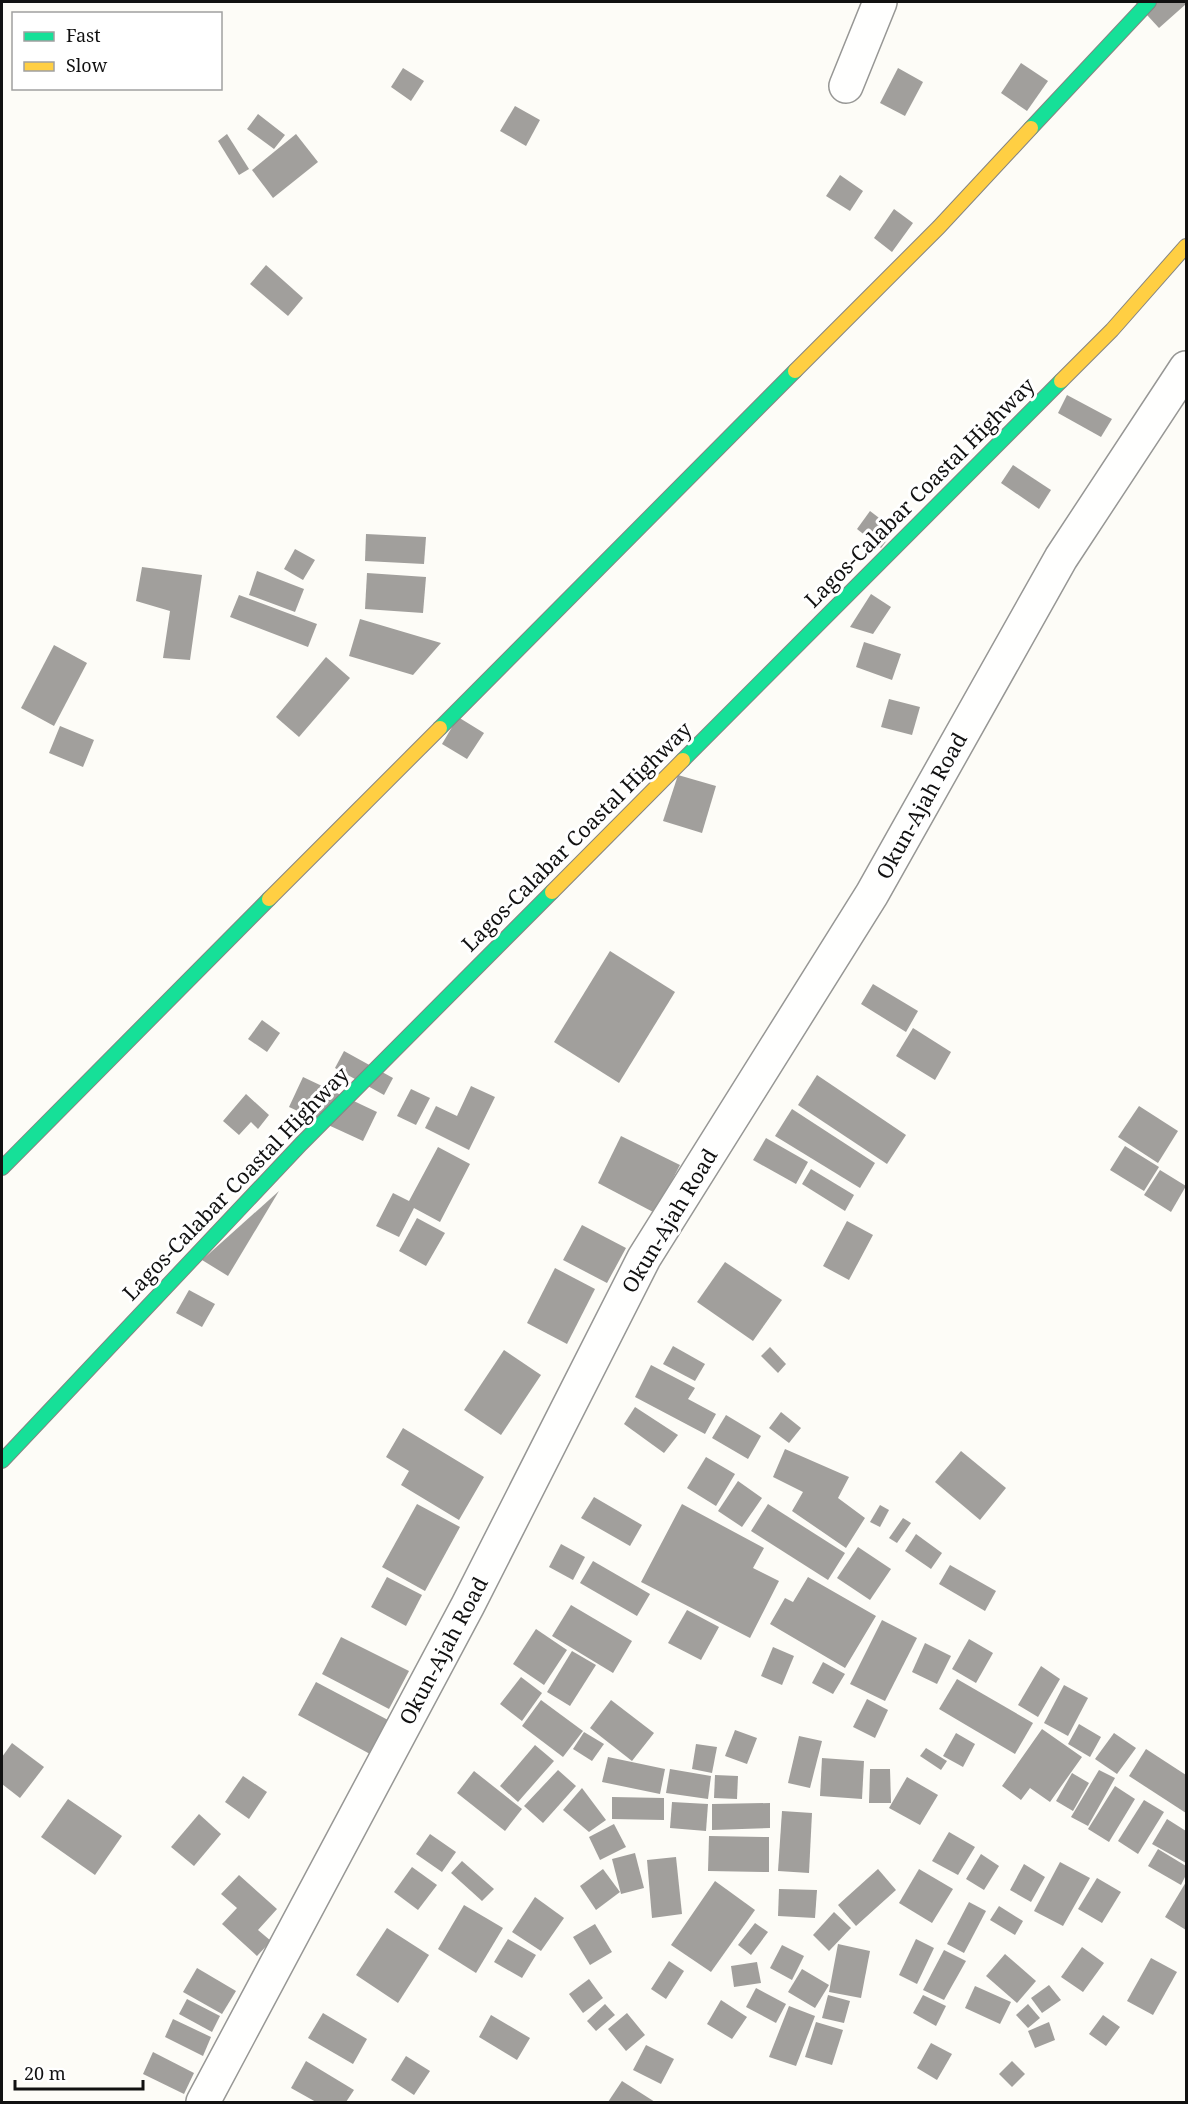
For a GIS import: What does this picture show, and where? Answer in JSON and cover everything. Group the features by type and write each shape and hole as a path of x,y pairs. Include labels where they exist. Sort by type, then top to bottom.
{"highway":[{"path":"2,1168 939,227 1149,2"},
{"name":"Lagos-Calabar Coastal Highway","path":"2,1461 301,1144 1112,330 1186,246"}],"street":[{"path":"846,86 873,4"},
{"name":"Okun-Ajah Road","path":"203,2103 468,1605 644,1258 872,894 1061,558 1186,368"}],"building":[{"path":"1135,2 1184,2 1186,4 1159,28"},
{"path":"1021,63 1048,81 1027,111 1001,93"},
{"path":"403,68 424,81 411,101 391,87"},
{"path":"898,68 923,82 905,116 880,103"},
{"path":"515,106 540,120 526,146 500,131"},
{"path":"258,114 285,135 274,149 247,129"},
{"path":"227,134 249,169 239,175 218,141"},
{"path":"296,134 318,162 273,198 252,170"},
{"path":"840,175 863,191 850,211 826,196"},
{"path":"894,209 913,223 892,252 874,238"},
{"path":"266,265 303,298 288,316 250,284"},
{"path":"1067,395 1112,419 1101,437 1058,413"},
{"path":"1013,465 1051,490 1039,509 1001,483"},
{"path":"870,511 895,530 881,548 857,529"},
{"path":"366,534 426,537 424,564 365,561"},
{"path":"295,549 315,560 303,580 284,569"},
{"path":"142,567 202,575 190,660 163,658 170,611 136,601"},
{"path":"257,571 304,589 295,612 249,595"},
{"path":"367,573 426,577 423,613 365,609"},
{"path":"871,594 891,607 873,634 850,627"},
{"path":"239,595 317,624 308,647 230,617"},
{"path":"360,619 441,643 413,675 349,656"},
{"path":"864,642 901,654 892,680 856,667"},
{"path":"54,645 87,663 54,726 21,708"},
{"path":"326,657 350,678 299,737 276,717"},
{"path":"889,699 920,707 912,735 881,727"},
{"path":"458,717 484,733 467,759 442,744"},
{"path":"60,726 94,740 83,767 49,753"},
{"path":"678,775 716,786 702,833 663,821"},
{"path":"610,951 675,992 619,1083 554,1042"},
{"path":"873,984 918,1011 906,1032 861,1004"},
{"path":"262,1020 280,1033 267,1052 248,1039"},
{"path":"913,1028 951,1052 935,1080 896,1056"},
{"path":"344,1051 393,1078 384,1095 335,1068"},
{"path":"817,1075 906,1135 887,1164 798,1105"},
{"path":"303,1077 377,1112 363,1141 289,1107"},
{"path":"471,1086 495,1097 469,1150 425,1128 436,1106 457,1116"},
{"path":"411,1089 430,1098 416,1125 397,1116"},
{"path":"246,1094 269,1115 258,1129 251,1122 239,1135 223,1121"},
{"path":"1139,1106 1178,1131 1158,1163 1118,1137"},
{"path":"792,1109 875,1163 860,1188 775,1136"},
{"path":"621,1136 680,1165 655,1213 598,1183"},
{"path":"766,1138 808,1162 796,1184 753,1160"},
{"path":"1125,1146 1159,1167 1144,1191 1110,1170"},
{"path":"438,1147 470,1164 440,1222 414,1208 399,1237 376,1226 393,1193 409,1201"},
{"path":"811,1169 854,1195 845,1211 802,1184"},
{"path":"1160,1170 1186,1186 1171,1212 1144,1195"},
{"path":"279,1191 228,1276 202,1260"},
{"path":"417,1218 445,1233 426,1266 399,1251"},
{"path":"847,1221 873,1235 849,1280 823,1266"},
{"path":"582,1225 626,1248 607,1283 563,1260"},
{"path":"725,1262 782,1300 753,1341 697,1302"},
{"path":"555,1268 595,1289 567,1344 527,1323"},
{"path":"189,1290 215,1304 202,1327 176,1313"},
{"path":"673,1346 705,1364 695,1381 663,1364"},
{"path":"770,1347 786,1364 778,1373 761,1356"},
{"path":"504,1350 541,1375 501,1435 464,1410"},
{"path":"651,1365 695,1388 688,1399 716,1414 705,1434 635,1397"},
{"path":"635,1407 678,1435 664,1453 624,1424"},
{"path":"781,1412 801,1428 789,1443 769,1428"},
{"path":"726,1415 761,1436 748,1459 712,1438"},
{"path":"403,1428 484,1477 459,1520 401,1485 409,1471 386,1457"},
{"path":"785,1449 849,1477 838,1498 865,1518 846,1548 792,1511 803,1492 773,1477"},
{"path":"961,1451 1006,1488 980,1520 935,1482"},
{"path":"706,1457 735,1474 716,1506 687,1488"},
{"path":"738,1481 762,1498 742,1527 718,1511"},
{"path":"594,1497 642,1525 630,1546 581,1518"},
{"path":"417,1504 460,1527 425,1591 382,1567"},
{"path":"682,1504 764,1548 753,1568 779,1581 750,1638 641,1582"},
{"path":"768,1504 845,1553 828,1580 751,1531"},
{"path":"880,1505 889,1510 880,1527 870,1522"},
{"path":"903,1518 911,1523 897,1543 889,1538"},
{"path":"916,1534 942,1553 931,1569 905,1551"},
{"path":"561,1544 585,1557 573,1580 549,1567"},
{"path":"858,1547 891,1569 870,1600 837,1578"},
{"path":"593,1561 650,1594 637,1616 580,1583"},
{"path":"950,1565 996,1591 985,1611 939,1584"},
{"path":"387,1577 422,1595 406,1626 371,1607"},
{"path":"808,1577 876,1616 845,1668 770,1624 785,1598 793,1602"},
{"path":"571,1605 632,1641 613,1673 552,1636"},
{"path":"687,1610 719,1627 701,1660 668,1643"},
{"path":"882,1620 917,1638 885,1701 850,1684"},
{"path":"536,1629 567,1650 544,1685 513,1664"},
{"path":"341,1637 409,1671 389,1709 322,1674"},
{"path":"969,1639 993,1653 976,1683 952,1669"},
{"path":"925,1643 951,1656 937,1684 912,1672"},
{"path":"773,1647 794,1656 782,1685 761,1676"},
{"path":"572,1651 596,1665 570,1706 547,1692"},
{"path":"823,1662 845,1674 833,1694 812,1683"},
{"path":"1041,1666 1060,1679 1038,1717 1018,1705"},
{"path":"521,1677 542,1693 522,1721 500,1704"},
{"path":"957,1679 1033,1723 1015,1754 939,1709"},
{"path":"316,1682 388,1720 370,1754 298,1715"},
{"path":"1064,1685 1088,1698 1068,1736 1044,1723"},
{"path":"867,1699 888,1710 875,1738 853,1727"},
{"path":"541,1700 583,1731 563,1757 522,1726"},
{"path":"611,1700 654,1733 632,1761 590,1728"},
{"path":"1079,1724 1101,1737 1090,1757 1068,1744"},
{"path":"1042,1729 1082,1757 1050,1802 1030,1788 1021,1800 1002,1786"},
{"path":"735,1730 757,1738 747,1764 725,1756"},
{"path":"584,1732 604,1744 592,1761 573,1749"},
{"path":"956,1733 975,1744 963,1767 943,1756"},
{"path":"1114,1733 1136,1748 1117,1774 1095,1759"},
{"path":"799,1736 822,1741 810,1788 788,1783"},
{"path":"12,1743 44,1767 20,1798 2,1784 2,1757"},
{"path":"696,1744 717,1747 712,1773 692,1769"},
{"path":"535,1745 554,1761 518,1802 500,1786"},
{"path":"926,1748 947,1761 941,1770 920,1756"},
{"path":"1146,1749 1186,1775 1186,1813 1129,1776"},
{"path":"608,1757 665,1769 660,1794 602,1782"},
{"path":"822,1758 864,1761 862,1799 820,1796"},
{"path":"670,1769 711,1776 708,1799 666,1793"},
{"path":"870,1769 890,1769 891,1803 869,1803"},
{"path":"558,1770 576,1786 543,1823 524,1806"},
{"path":"1099,1770 1115,1778 1088,1826 1071,1817"},
{"path":"474,1771 522,1809 505,1831 457,1793"},
{"path":"1072,1773 1089,1783 1073,1811 1056,1801"},
{"path":"715,1775 738,1776 737,1799 714,1798"},
{"path":"243,1776 267,1792 249,1819 225,1802"},
{"path":"907,1777 938,1795 920,1825 889,1808"},
{"path":"1115,1786 1135,1799 1109,1842 1088,1829"},
{"path":"582,1788 606,1820 589,1832 563,1810"},
{"path":"612,1797 664,1798 664,1820 612,1819"},
{"path":"68,1799 122,1836 95,1875 41,1837"},
{"path":"1144,1800 1164,1812 1138,1854 1118,1841"},
{"path":"672,1802 708,1804 706,1831 670,1828"},
{"path":"770,1803 770,1828 712,1830 712,1804"},
{"path":"782,1811 812,1813 809,1873 778,1871"},
{"path":"199,1814 221,1834 194,1866 171,1847"},
{"path":"1167,1819 1186,1831 1186,1863 1152,1844"},
{"path":"614,1824 626,1847 600,1860 589,1837"},
{"path":"949,1832 975,1847 958,1875 932,1861"},
{"path":"430,1834 456,1852 442,1872 416,1854"},
{"path":"709,1836 769,1837 769,1872 708,1871"},
{"path":"1158,1849 1186,1866 1186,1875 1181,1885 1148,1866"},
{"path":"635,1853 644,1888 621,1894 612,1859"},
{"path":"981,1854 999,1866 984,1890 966,1879"},
{"path":"676,1857 682,1914 652,1918 647,1860"},
{"path":"462,1861 494,1889 482,1901 451,1873"},
{"path":"1060,1862 1090,1878 1063,1926 1034,1911"},
{"path":"1024,1864 1045,1877 1031,1902 1010,1890"},
{"path":"412,1867 437,1885 418,1910 394,1892"},
{"path":"603,1869 620,1892 596,1910 580,1886"},
{"path":"878,1869 896,1890 856,1926 838,1905"},
{"path":"919,1869 953,1889 932,1923 899,1903"},
{"path":"239,1875 277,1909 258,1930 271,1941 257,1956 222,1924 237,1908 221,1894"},
{"path":"1097,1878 1121,1892 1102,1923 1078,1909"},
{"path":"715,1881 755,1910 711,1972 671,1945"},
{"path":"1186,1882 1186,1930 1165,1917"},
{"path":"779,1889 817,1890 815,1918 778,1916"},
{"path":"535,1897 564,1918 541,1951 512,1932"},
{"path":"969,1902 986,1911 964,1953 947,1944"},
{"path":"464,1905 503,1928 476,1973 438,1949"},
{"path":"999,1906 1023,1921 1015,1935 990,1920"},
{"path":"834,1912 851,1928 829,1951 813,1935"},
{"path":"755,1923 768,1932 751,1955 738,1945"},
{"path":"595,1924 612,1952 590,1965 573,1937"},
{"path":"387,1928 429,1955 398,2003 356,1975"},
{"path":"508,1939 536,1955 522,1978 494,1962"},
{"path":"916,1939 934,1948 917,1984 899,1975"},
{"path":"838,1944 870,1951 861,1998 829,1992"},
{"path":"782,1945 804,1956 792,1980 770,1968"},
{"path":"1082,1947 1104,1963 1083,1992 1061,1977"},
{"path":"944,1950 966,1961 944,2000 923,1990"},
{"path":"1005,1954 1036,1981 1017,2003 986,1976"},
{"path":"1151,1958 1177,1972 1153,2015 1127,2001"},
{"path":"669,1961 684,1971 666,1999 651,1989"},
{"path":"757,1962 761,1983 734,1987 731,1966"},
{"path":"197,1968 236,1991 222,2014 183,1992"},
{"path":"802,1969 829,1985 815,2008 788,1992"},
{"path":"589,1979 603,1998 583,2013 569,1994"},
{"path":"1049,1985 1061,2000 1042,2013 1031,1998"},
{"path":"975,1986 1011,2002 1000,2024 965,2008"},
{"path":"756,1988 786,2004 776,2023 746,2007"},
{"path":"828,1995 850,2001 844,2023 822,2018"},
{"path":"923,1995 946,2006 936,2026 913,2013"},
{"path":"187,1999 220,2016 212,2032 179,2014"},
{"path":"721,2000 747,2017 732,2039 707,2024"},
{"path":"605,2004 615,2015 596,2031 587,2021"},
{"path":"1028,2004 1040,2018 1028,2028 1016,2015"},
{"path":"789,2006 815,2016 796,2066 769,2057"},
{"path":"323,2013 367,2039 353,2064 308,2038"},
{"path":"627,2013 645,2035 626,2051 608,2029"},
{"path":"491,2015 530,2038 517,2060 479,2037"},
{"path":"1103,2015 1120,2027 1106,2046 1089,2034"},
{"path":"173,2019 211,2037 203,2056 165,2037"},
{"path":"816,2022 843,2030 832,2065 805,2057"},
{"path":"1049,2022 1055,2040 1035,2048 1028,2031"},
{"path":"931,2043 952,2054 937,2080 917,2068"},
{"path":"646,2045 674,2059 661,2084 633,2070"},
{"path":"153,2052 194,2073 184,2094 143,2074"},
{"path":"406,2056 430,2071 414,2095 391,2080"},
{"path":"306,2061 354,2090 346,2102 316,2102 291,2088"},
{"path":"1012,2061 1025,2074 1012,2087 999,2074"},
{"path":"622,2081 655,2102 608,2102"}],"traffic: fast":[{"path":"1031,128 1149,2"},
{"path":"440,728 795,371"},
{"path":"683,760 1061,381"},
{"path":"2,1461 301,1144 552,892"},
{"path":"2,1168 269,899"}],"traffic: slow":[{"path":"795,371 939,227 1031,128"},
{"path":"1061,381 1112,330 1186,246"},
{"path":"269,899 440,728"},
{"path":"552,892 683,760"}]}
